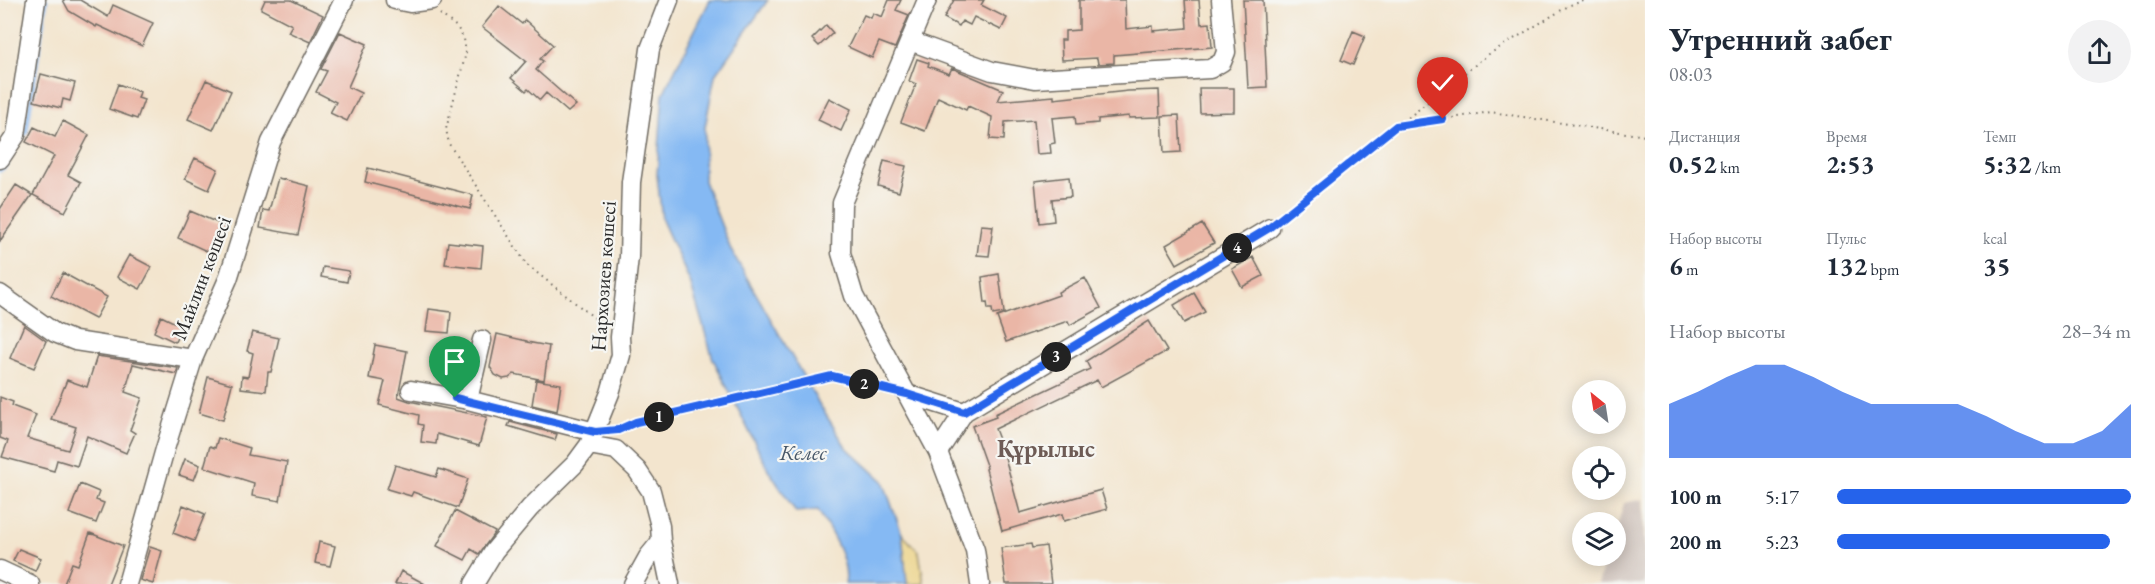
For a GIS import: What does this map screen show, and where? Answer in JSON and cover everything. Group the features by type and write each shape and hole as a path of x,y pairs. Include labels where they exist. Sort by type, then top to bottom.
{"street":[{"path":"0,159 16,135 36,0"},
{"name":"Майлин көшесі","path":"127,584 193,359 228,279 271,142 344,0"},
{"path":"395,0 410,3 429,1"},
{"name":"Нархозиев көшесі","path":"474,584 494,551 530,508 575,464 592,438 621,355 620,338 629,257 631,182 650,49 669,0"},
{"path":"927,0 842,203 841,253 854,296 938,452 975,550 980,584"},
{"path":"910,41 992,71 1035,79 1209,69 1222,62 1226,52 1221,0"},
{"path":"938,452 964,412 1269,228"},
{"path":"0,294 55,333 75,341 193,359"},
{"path":"468,400 482,340"},
{"path":"411,390 468,400 592,438 616,450 637,470 651,491 660,526 670,584"},
{"path":"907,394 964,412"},
{"path":"633,584 648,557 661,541"},
{"path":"0,570 30,584"}],"path":[{"path":"1269,228 1489,54 1569,5 1587,0"},
{"path":"429,1 457,27 464,39 466,53 446,129 449,144 526,265 620,338"},
{"path":"1396,126 1491,112 1645,136"},
{"path":"592,438 636,422 832,376 907,394"}],"shaded area":[{"path":"1643,499 1645,584 1598,584 1604,566 1626,566 1626,512 1621,512 1624,503"}],"sand":[{"path":"902,534 919,552 924,584 907,584"}],"water":[{"name":"Келес","path":"710,0 768,0 715,75 705,127 704,181 731,250 821,407 846,447 883,481 902,534 907,584 845,584 846,575 842,555 818,510 796,512 769,471 713,359 690,282 662,220 657,175 663,94"}],"building":[{"path":"63,0 80,0 108,17 113,5 153,23 142,46 97,25 96,27 69,11"},
{"path":"265,0 291,0 323,15 310,42 288,32 292,25 261,9"},
{"path":"889,0 901,0 896,10 909,15 895,48 879,42 872,58 848,47 864,15 871,18 873,13 882,17"},
{"path":"954,0 984,0 981,5 1007,18 1001,30 974,17 970,25 962,21 959,26 944,18"},
{"path":"1079,0 1125,0 1126,29 1153,26 1153,31 1187,28 1185,0 1199,0 1201,24 1210,23 1212,47 1114,55 1114,63 1098,64 1097,58 1062,60 1061,40 1065,40 1065,31 1079,30"},
{"path":"1243,0 1263,0 1267,87 1248,88"},
{"path":"499,6 522,24 525,20 553,45 540,59 543,61 536,70 576,105 568,112 546,93 540,100 511,78 526,61 482,27"},
{"path":"826,25 833,33 819,46 812,39"},
{"path":"1353,31 1365,36 1353,65 1341,60"},
{"path":"340,32 367,44 348,87 361,93 347,121 330,113 336,102 316,92 327,71 321,69"},
{"path":"917,59 949,74 952,68 1003,90 998,101 1054,96 1054,99 1159,90 1160,117 1129,118 1129,116 1098,119 1098,123 1076,125 1075,116 1052,118 1055,143 1050,144 1051,153 1037,154 1034,120 1005,122 1004,140 990,139 992,117 968,106 966,110 938,97 925,131 901,122 916,84 909,81"},
{"path":"41,74 75,83 70,101 63,99 61,108 34,101"},
{"path":"206,80 231,91 213,130 188,119"},
{"path":"118,84 140,92 138,98 144,100 137,119 109,109"},
{"path":"1199,88 1234,88 1234,112 1200,113"},
{"path":"829,98 851,109 841,131 818,120"},
{"path":"1179,115 1181,152 1164,153 1162,116"},
{"path":"63,121 89,135 68,175 81,182 65,212 33,195 54,156 26,142 34,127 55,137"},
{"path":"195,158 218,169 209,190 185,179"},
{"path":"884,161 906,166 899,192 878,186"},
{"path":"368,168 473,195 470,209 365,182"},
{"path":"1069,177 1071,197 1052,199 1054,221 1039,223 1035,181"},
{"path":"278,178 309,186 298,235 260,228 263,210 269,211"},
{"path":"16,185 32,195 0,241 0,209"},
{"path":"190,211 225,226 213,254 178,238"},
{"path":"1202,224 1214,243 1177,264 1166,245"},
{"path":"981,225 993,226 989,256 977,255"},
{"path":"448,242 483,246 481,268 445,264"},
{"path":"129,255 152,267 140,289 117,277"},
{"path":"1253,257 1263,276 1242,287 1232,269"},
{"path":"323,267 349,271 347,282 321,277"},
{"path":"63,273 107,297 95,319 51,296"},
{"path":"999,274 1004,313 993,315 992,309 988,309 987,302 985,303 982,277"},
{"path":"1085,278 1101,308 1070,325 1068,321 1006,342 997,317 1059,295 1058,292"},
{"path":"1194,293 1205,312 1184,323 1174,305"},
{"path":"429,309 451,312 449,333 426,331"},
{"path":"161,316 182,326 175,342 154,332"},
{"path":"1149,321 1167,351 1101,387 1097,380 995,429 1020,513 1101,490 1107,509 1064,521 1062,514 1002,531 987,468 972,426 996,417 995,414 1090,369 1086,361"},
{"path":"24,325 46,341 34,368 10,358"},
{"path":"252,332 279,338 271,372 268,372 266,391 241,388 242,376 248,377 253,353 247,351"},
{"path":"497,334 549,346 544,380 514,374 503,379 495,375 490,367"},
{"path":"375,345 407,351 398,397 487,417 479,446 437,434 436,444 421,442 423,425 418,424 419,415 379,405 385,381 369,378"},
{"path":"97,356 178,368 176,374 133,364 125,392 142,398 130,430 135,433 126,453 87,436 77,466 57,460 54,471 2,457 8,441 0,438 0,397 13,402 12,406 36,415 27,438 68,450 76,427 51,419 67,380 87,387"},
{"path":"208,377 232,384 223,420 199,413"},
{"path":"536,380 561,384 557,411 532,405"},
{"path":"510,422 557,434 555,440 508,426"},
{"path":"218,438 250,448 248,455 287,462 280,501 252,496 254,483 204,467 210,446 215,448"},
{"path":"185,459 200,465 194,480 179,475"},
{"path":"395,465 436,477 439,469 468,479 458,508 413,492 411,496 387,489"},
{"path":"80,484 99,492 96,500 104,503 96,523 69,513"},
{"path":"183,505 205,514 194,541 173,533"},
{"path":"455,511 495,532 479,554 471,549 465,560 437,546"},
{"path":"90,533 123,546 108,584 64,584 72,563 78,565"},
{"path":"319,542 335,546 330,566 315,563"},
{"path":"1031,544 1032,548 1046,546 1051,584 1006,584 1001,548"},
{"path":"150,547 162,551 153,584 140,580"},
{"path":"19,549 41,558 35,571 13,561"},
{"path":"401,571 425,584 395,584"}],"waterway":[{"path":"23,136 26,132 46,0"},
{"path":"0,170 7,164"}],"district":[{"name":"Құрылыс","path":"1046,448"}],"route":[{"path":"455,398 595,432 618,430 636,422 832,376 907,394 964,412 1269,228 1396,126 1443,119"}]}
